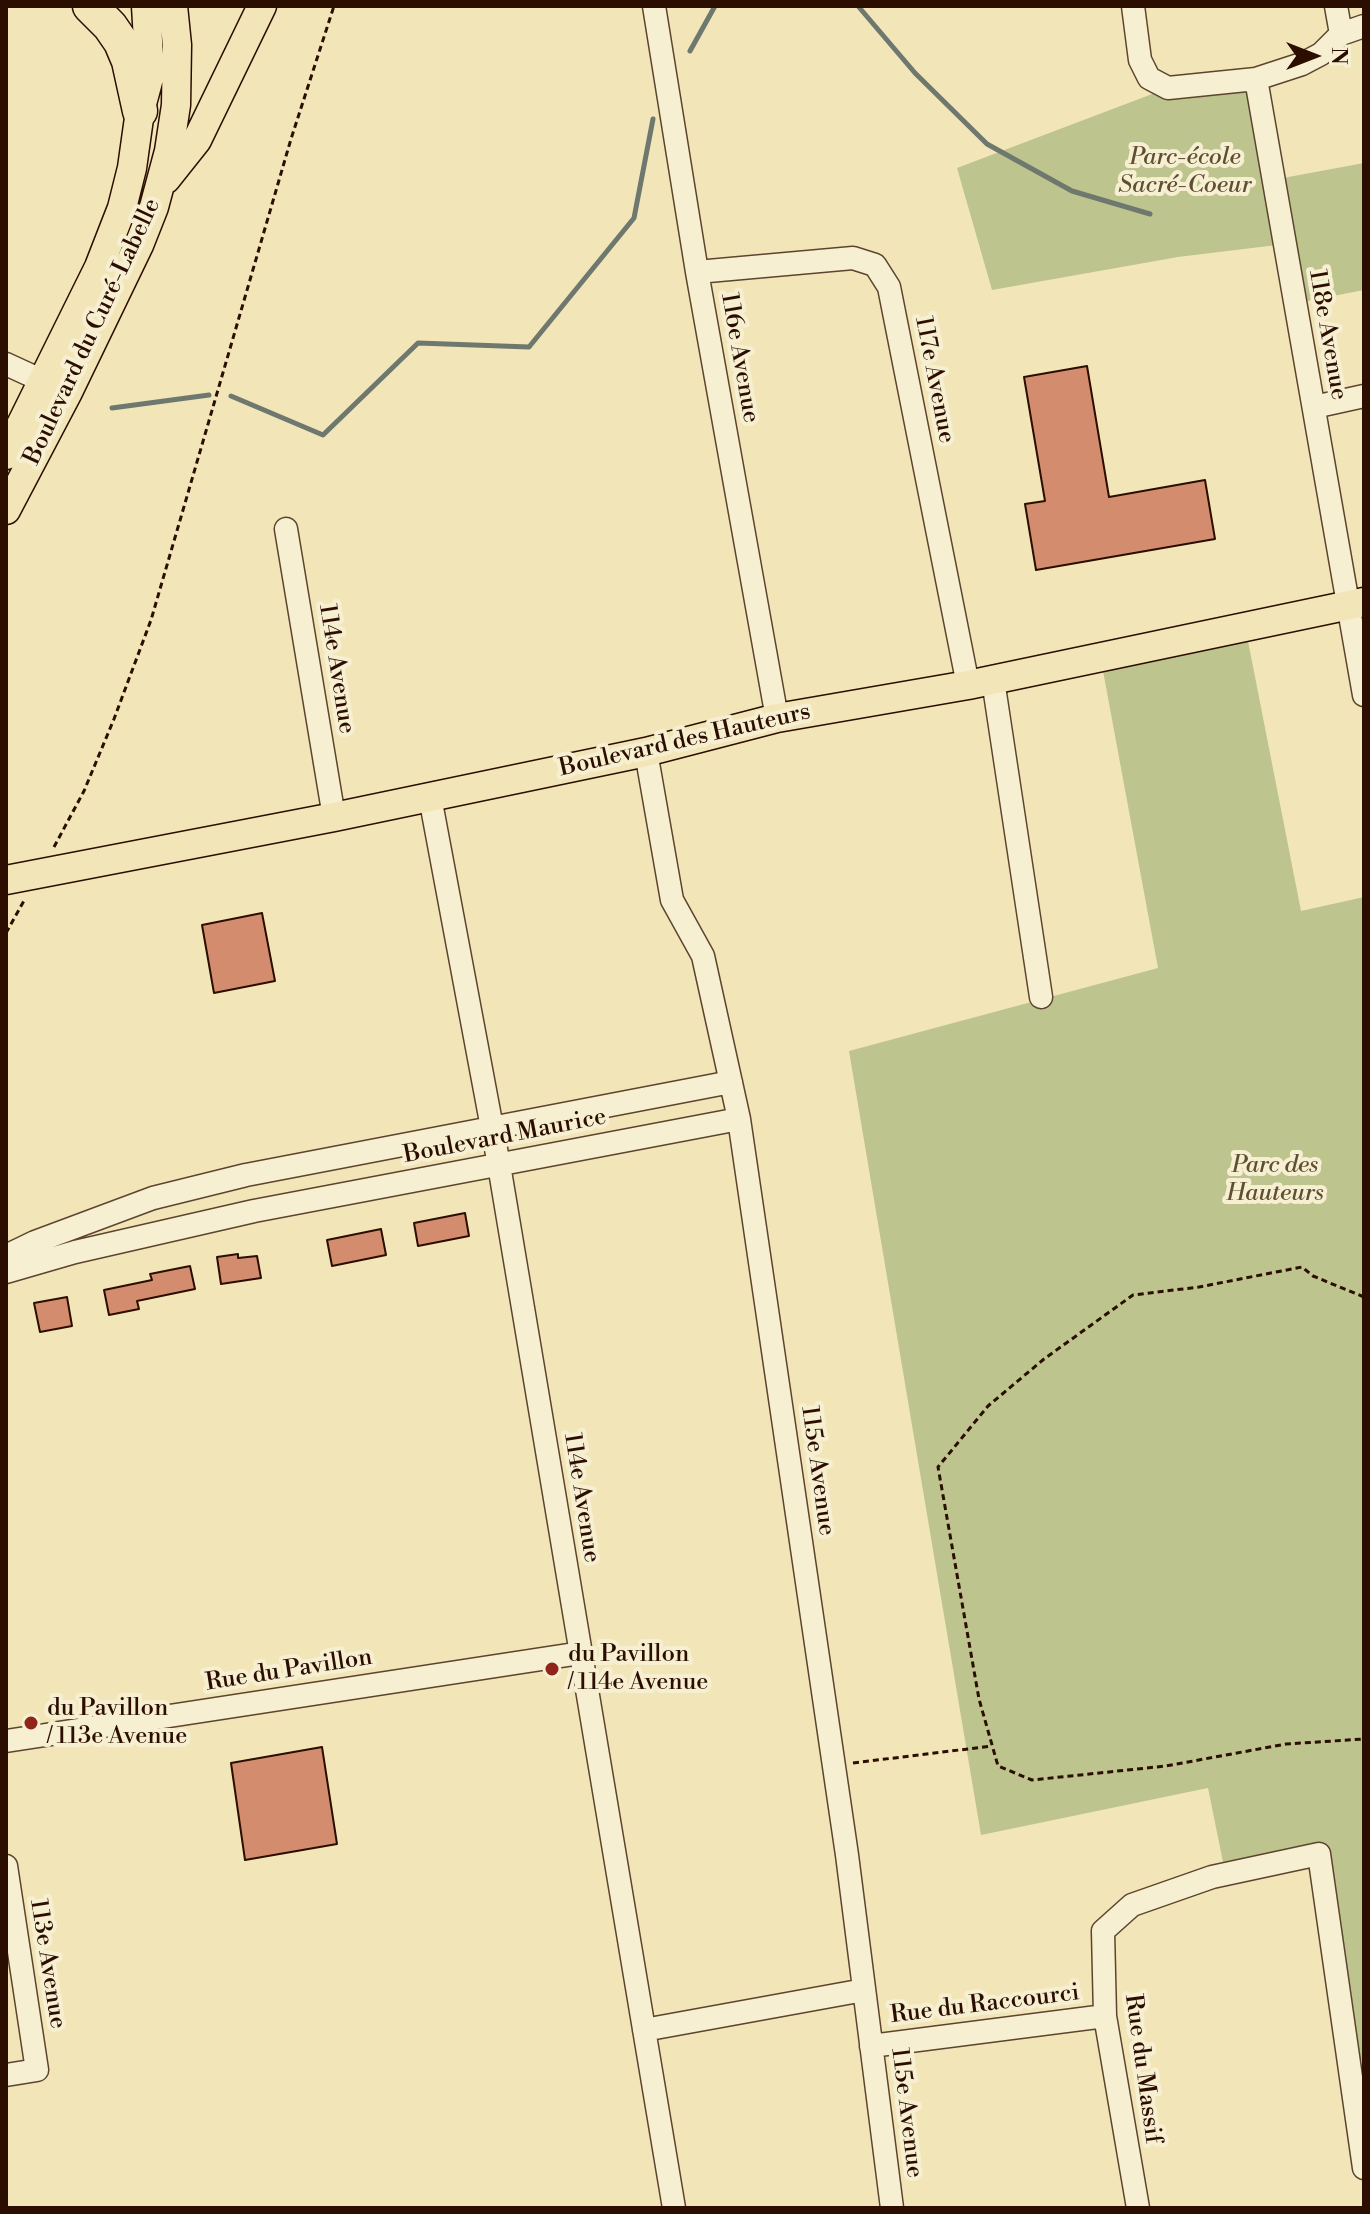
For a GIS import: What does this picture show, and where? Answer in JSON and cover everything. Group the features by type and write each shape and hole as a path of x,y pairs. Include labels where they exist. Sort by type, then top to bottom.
{"highway":[{"path":"90,6 121,42 129,61 140,111"}],"main road":[{"name":"Boulevard du Curé-Labelle","path":"6,510 41,447 56,387 119,217 150,74 146,6"},
{"name":"Boulevard du Curé-Labelle","path":"6,455 56,387 139,245 160,186 176,105 173,6"},
{"path":"160,186 197,140 262,6"},
{"name":"Boulevard des Hauteurs","path":"16,889 334,817 646,752 777,718 981,682 1356,604"}],"street":[{"name":"116e Avenue","path":"654,6 697,272 777,718"},
{"path":"1133,6 1140,60 1149,78 1168,88 1256,79 1302,64 1321,54 1341,34 1364,26"},
{"path":"1336,6 1341,34"},
{"name":"118e Avenue","path":"1256,79 1314,407 1356,604 1364,695"},
{"name":"117e Avenue","path":"697,272 853,258 875,265 889,287 981,682 1041,997"},
{"path":"6,364 56,387"},
{"path":"1314,407 1364,396"},
{"name":"114e Avenue","path":"286,529 334,817"},
{"name":"115e Avenue","path":"646,752 672,900 703,956 739,1119 834,1765 892,2208"},
{"name":"114e Avenue","path":"430,797 499,1165 674,2208"},
{"name":"Boulevard Maurice","path":"6,1256 153,1198 246,1175 731,1082"},
{"name":"Boulevard Maurice","path":"6,1272 75,1252 281,1206 739,1119"},
{"path":"279,1169 281,1206"},
{"name":"Rue du Pavillon","path":"6,1741 581,1653"},
{"name":"Rue du Massif","path":"1138,2208 1105,2016 1103,1931 1132,1905 1212,1877 1319,1854 1364,2168"},
{"name":"113e Avenue","path":"6,1866 37,2070 6,2075"},
{"name":"Rue du Raccourci","path":"644,2030 864,1990"},
{"name":"Rue du Raccourci","path":"871,2046 1105,2016"}],"path":[{"path":"49,856 84,791 151,620 291,139 334,6"},
{"path":"6,933 16,889"},
{"path":"1364,1297 1313,1276 1302,1267 1199,1287 1133,1295 1044,1359 988,1406 938,1467 979,1699 998,1766 1032,1780 1166,1766 1286,1744 1364,1739"},
{"path":"834,1765 992,1746"}],"green space":[{"name":"Parc-école Sacré-Coeur","path":"1256,79 1285,244 1178,257 992,290 957,168 1168,88"},
{"path":"1364,163 1364,290 1302,302 1283,178"},
{"name":"Parc des Hauteurs","path":"1246,631 1301,911 1364,897 1364,2060 1349,2062 1320,1852 1225,1872 1208,1788 981,1835 849,1051 1158,968 1101,660"}],"building":[{"path":"1087,366 1109,497 1205,480 1215,539 1036,570 1025,504 1045,501 1024,377"},
{"path":"262,913 275,981 214,993 202,925"},
{"path":"465,1213 469,1236 418,1246 414,1223"},
{"path":"381,1229 386,1255 332,1266 327,1240"},
{"path":"238,1254 238,1258 257,1256 261,1278 221,1284 217,1257"},
{"path":"190,1266 195,1289 137,1301 139,1309 109,1315 104,1290 152,1280 150,1274"},
{"path":"67,1297 72,1326 40,1332 34,1303"},
{"path":"322,1747 337,1844 245,1860 231,1763"}],"waterway":[{"path":"690,51 715,6"},
{"path":"858,6 915,73 987,144 1072,191 1150,214"},
{"path":"231,396 323,435 418,343 529,347 634,218 653,119"},
{"path":"112,408 209,395"}],"place":[{"name":"du Pavillon / 114e Avenue","path":"552,1669"},
{"name":"du Pavillon / 113e Avenue","path":"31,1723"}]}
